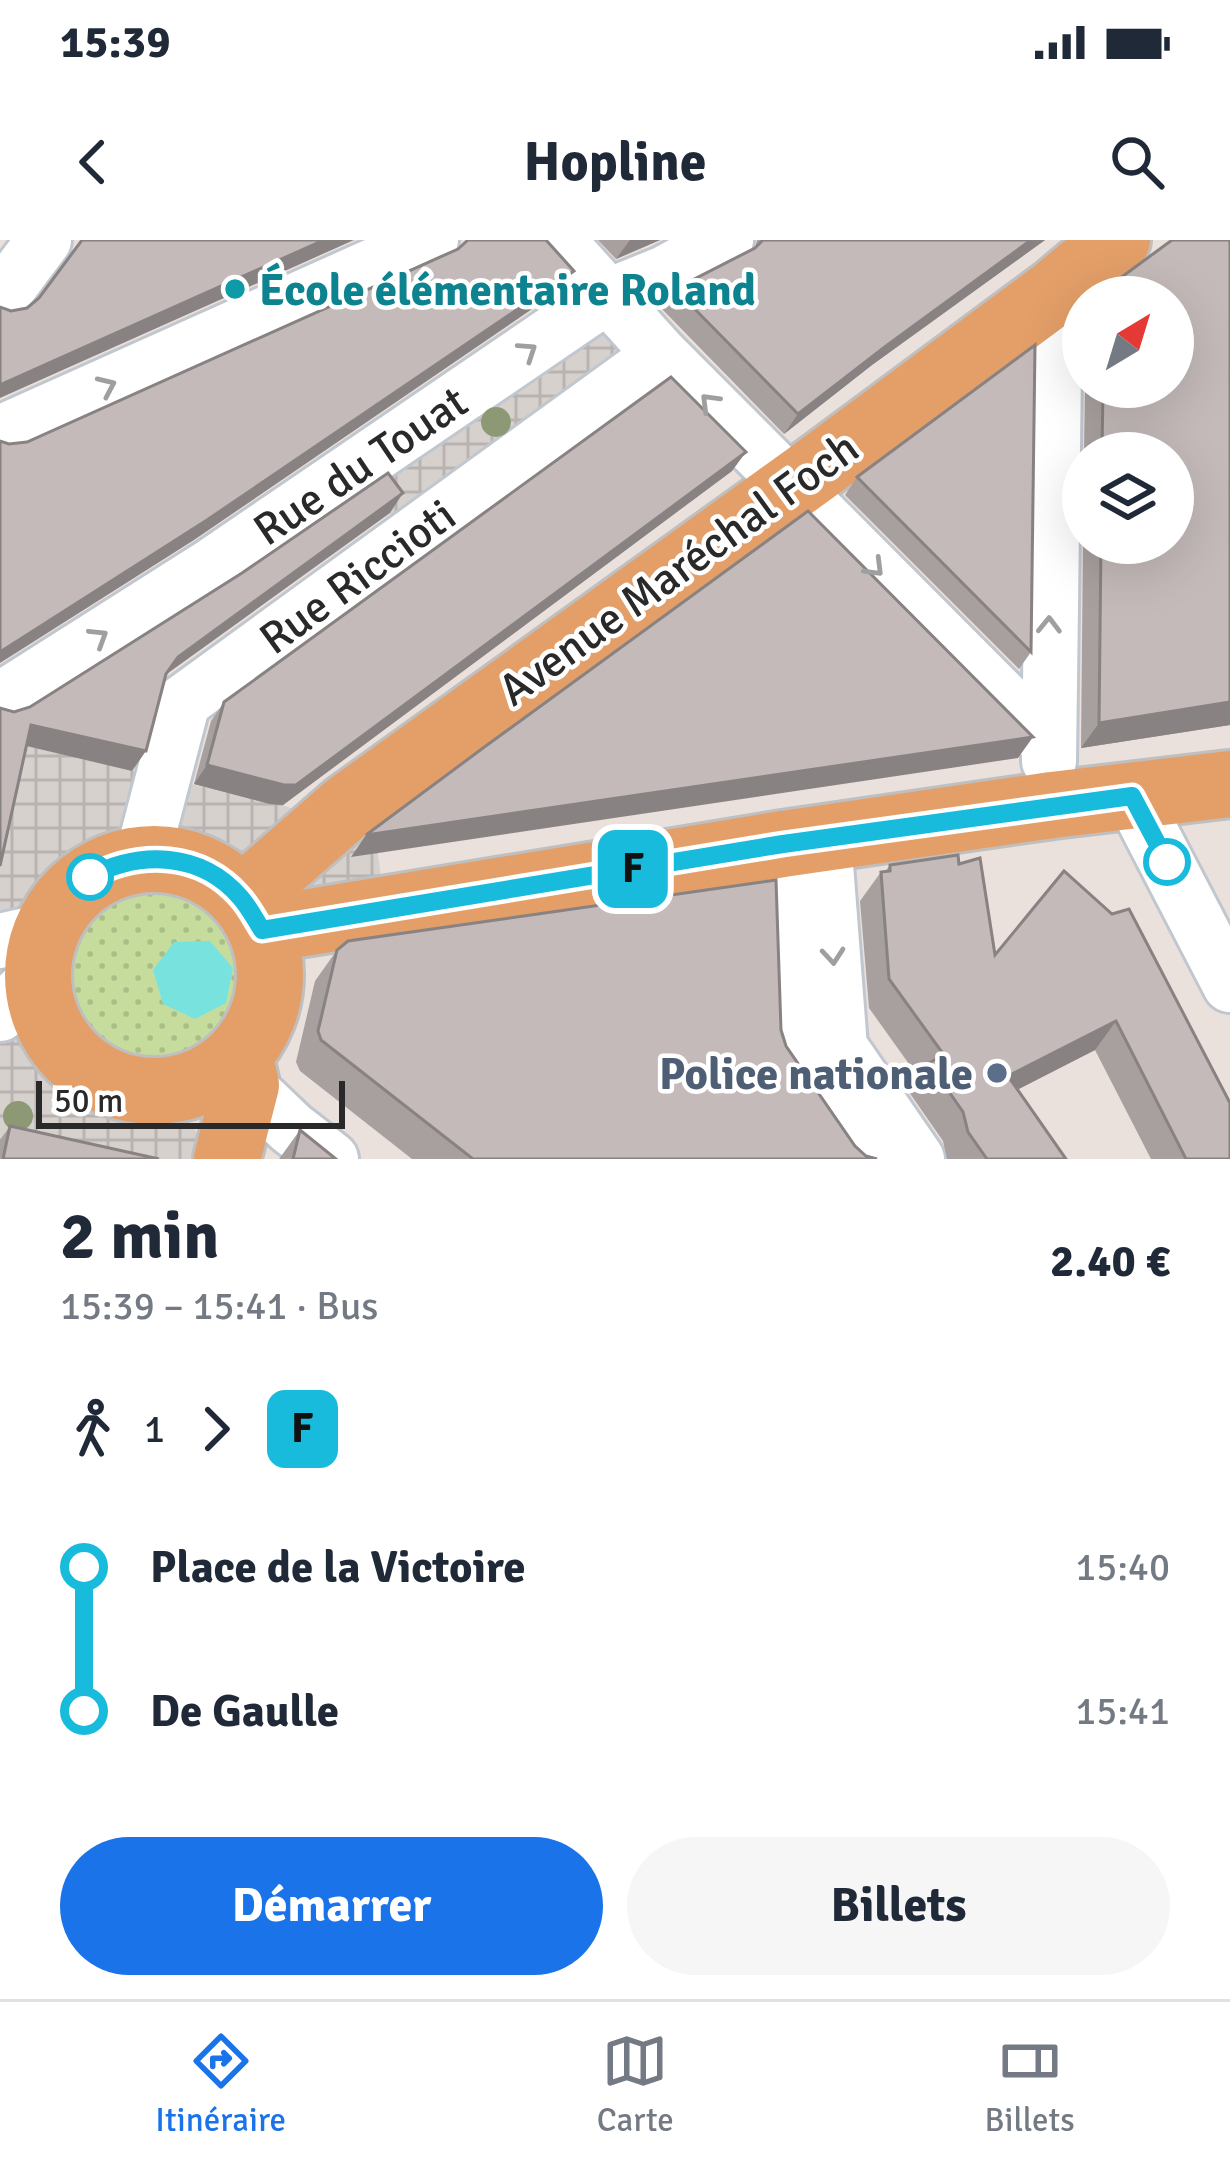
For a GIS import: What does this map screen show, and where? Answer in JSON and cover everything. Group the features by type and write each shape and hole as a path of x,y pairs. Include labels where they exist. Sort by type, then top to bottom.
{"main road":[{"name":"Avenue Maréchal Foch","path":"252,914 346,808 1055,292 1117,240"},
{"path":"252,914 803,842 1050,774 1132,796 1230,784"},
{"path":"227,1159 243,1070 269,996 270,962 252,914 222,880 197,866 170,859 142,858 111,866 83,881 60,904 20,966 59,1043 84,1069 116,1085 151,1091 183,1088 243,1070"},
{"path":"151,1091 185,1116 211,1159"}],"street":[{"path":"0,299 44,240"},
{"path":"0,433 431,240"},
{"path":"557,240 661,355 792,485 1050,774"},
{"name":"Rue du Touat","path":"0,700 211,566 606,297 665,273 726,240"},
{"path":"1050,774 1055,292"},
{"name":"Rue Riccioti","path":"142,858 183,702 661,355"},
{"path":"1132,796 1230,985"},
{"path":"803,842 791,1060 859,1159"},
{"path":"803,842 840,1047 917,1159"},
{"path":"243,1070 291,1128 331,1159"}],"green space":[{"path":"158,888 201,904 228,929 241,960 240,993 228,1024 205,1048 173,1062 133,1061 104,1048 82,1025 70,1000 69,954 91,917 132,893"}],"shaded area":[{"path":"577,299 661,355 402,530 365,479"},
{"path":"18,744 282,805 376,838 385,909 222,880 197,866 142,858 111,866 83,881 60,904 45,931 0,941 0,826"},
{"path":"42,1008 59,1043 84,1069 116,1085 151,1092 185,1116 211,1159 30,1159 0,1152 0,1014"}],"water":[{"path":"210,941 233,968 226,1003 195,1019 163,1004 153,970 174,942"}],"building":[{"path":"82,240 324,240 0,385 0,307 27,308"},
{"path":"468,240 546,240 574,271 207,520 0,652 0,441 27,442 458,249"},
{"path":"763,240 1031,240 798,414 675,289"},
{"path":"1172,240 1230,240 1230,702 1099,723 1101,564 1194,564 1194,432 1102,432 1103,408 1194,408 1194,276 1123,276"},
{"path":"1035,345 1031,652 857,477"},
{"path":"671,377 746,452 296,785 207,765 224,702"},
{"path":"388,473 403,493 178,657 166,674 146,751 31,725 0,866 0,708 14,712 30,707 242,573"},
{"path":"808,511 1033,737 366,835 483,748"},
{"path":"958,855 959,864 980,858 995,955 1064,871 1112,914 1129,909 1230,1103 1230,1159 1186,1159 1116,1021 1008,1076 1066,1159 987,1159 968,1132 963,1112 929,1063 944,1055 889,979 881,872 890,871 890,865"},
{"path":"776,880 781,1030 786,1046 855,1146 877,1159 473,1159 321,1040 318,1031 337,950 348,941"},
{"path":"10,1126 159,1159 3,1159"},
{"path":"300,1130 336,1159 293,1159"}],"bus line":[{"name":"F","path":"90,877 142,858 197,866 242,899 262,930 783,844 1132,796 1167,862"}],"place":[{"name":"École élémentaire Roland","path":"235,289"},
{"name":"Police nationale","path":"997,1073"}]}
